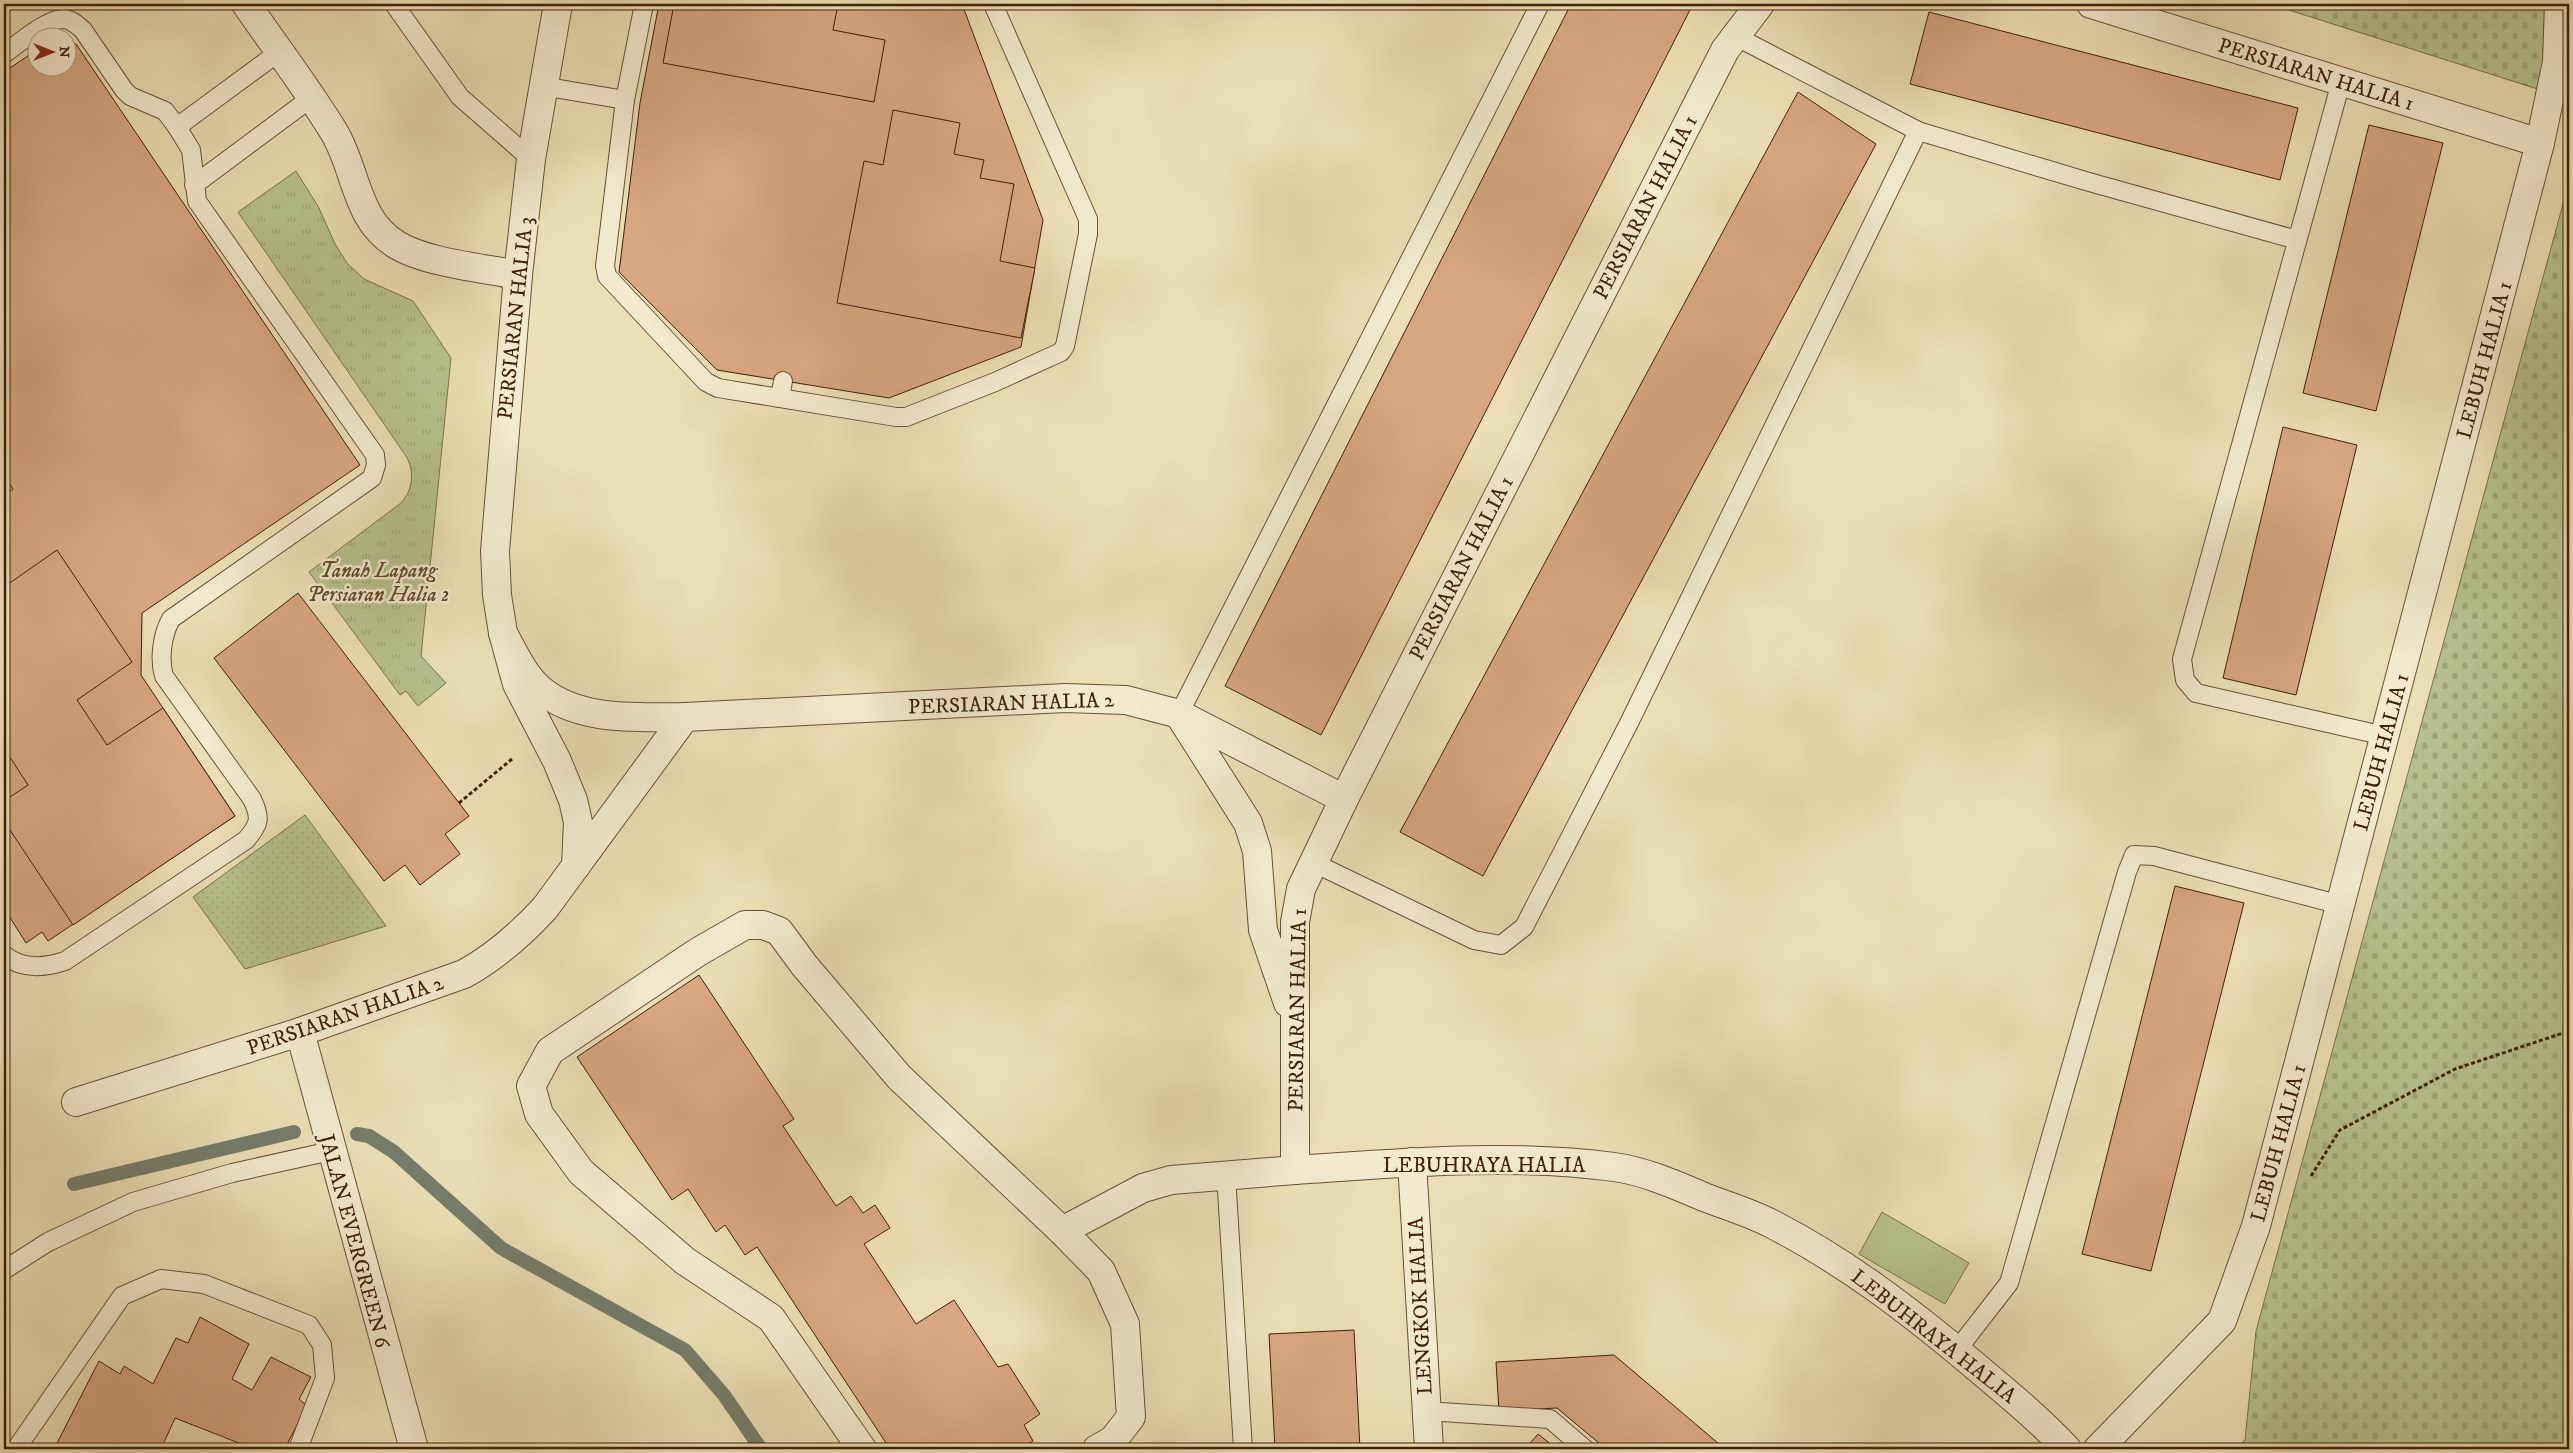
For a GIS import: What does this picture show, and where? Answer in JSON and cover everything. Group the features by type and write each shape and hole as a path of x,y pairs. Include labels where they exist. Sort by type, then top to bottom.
{"street":[{"path":"246,4 335,133 364,210 375,227 397,245 421,256 518,276"},
{"name":"PERSIARAN HALIA 3","path":"503,633 497,595 496,542 518,276 531,159 542,86 558,4"},
{"name":"PERSIARAN HALIA 1","path":"1295,1170 1295,922 1301,889 1344,799 1725,50 1760,4"},
{"name":"PERSIARAN HALIA 1","path":"2091,4 2540,144"},
{"name":"LEBUH HALIA 1","path":"2098,1449 2222,1321 2256,1226 2540,144 2557,62 2559,4"},
{"path":"503,633 516,684 557,762 573,800 578,822 576,866"},
{"name":"PERSIARAN HALIA 2","path":"503,633 521,666 541,690 566,705 597,713 626,717 685,717 1096,697 1126,700 1179,714 1344,799"},
{"path":"1179,714 1248,823 1256,851 1263,930 1295,1023"},
{"name":"PERSIARAN HALIA 2","path":"76,1102 300,1032 464,974 489,960 530,925 576,866 685,717"},
{"path":"862,1449 771,1318 685,1261 581,1172 539,1114 531,1086 550,1051 698,952 745,925 763,925 779,931 804,965 899,1077 1062,1231 1101,1271 1125,1324 1131,1417 1113,1440 1097,1449"},
{"name":"JALAN EVERGREEN 6","path":"300,1032 414,1449"},
{"name":"LEBUHRAYA HALIA","path":"1062,1231 1143,1188 1171,1180 1412,1162 1551,1161 1617,1167 1673,1184 1771,1224 1828,1256 1914,1314 2023,1406 2067,1449"},
{"name":"LENGKOK HALIA","path":"1412,1162 1429,1449"}],"lane":[{"path":"394,4 460,97 531,159"},
{"path":"644,4 625,100 605,266 607,276 706,382 718,388 896,417 906,417 995,382 1061,352 1065,346 1088,234 1088,219 993,4"},
{"path":"1179,714 1540,4"},
{"path":"4,54 52,21 64,18 73,21 83,30 130,96 165,111 192,150 197,201 375,455 376,466 372,478 171,619 166,627 161,664 164,676 252,799 259,814 255,829 246,840 65,961 49,967 29,967 12,961 4,955"},
{"path":"1735,36 1918,131 2089,182 2297,240"},
{"path":"177,128 279,52"},
{"path":"2341,82 2182,659 2185,680 2196,693 2386,736"},
{"path":"542,86 625,100"},
{"path":"194,185 311,98"},
{"path":"1314,863 1474,940 1501,945 1524,927 1629,722 1918,131"},
{"path":"780,398 783,381"},
{"path":"1957,1350 2009,1283 2127,872 2134,855 2154,856 2341,905"},
{"path":"4,1270 48,1242 133,1202 232,1173 331,1151"},
{"path":"1226,1175 1243,1449"},
{"path":"16,1449 122,1296 161,1280 204,1284 310,1325 322,1345 326,1378 298,1449"},
{"path":"1426,1411 1550,1419 1585,1449"}],"path":[{"path":"460,803 504,765"},
{"path":"2308,1181 2340,1130 2455,1069 2569,1031"}],"green space":[{"path":"2270,4 2569,4 2569,99"},
{"name":"Tanah Lapang Persiaran Halia 2","path":"296,171 319,208 335,244 347,263 364,279 413,301 451,358 421,656 446,683 418,706 406,691 400,695 309,572 401,503 408,492 412,474 406,456 238,212"},
{"path":"2569,182 2569,1449 2235,1449 2245,1440 2256,1331"},
{"path":"305,815 386,926 245,969 193,897"},
{"path":"1882,1212 1969,1263 1945,1304 1859,1254"}],"building":[{"path":"659,4 962,4 1043,220 1021,347 889,398 717,370 619,272 640,103"},
{"path":"674,4 838,4 833,30 885,40 874,102 663,63"},
{"path":"1571,4 1693,4 1321,735 1225,686"},
{"path":"1929,12 2298,108 2280,180 1910,84"},
{"path":"78,47 360,465 142,613 141,675 235,816 48,941 42,932 26,943 4,908 4,72 28,56 28,78 78,78"},
{"path":"1798,92 1876,144 1483,876 1400,832"},
{"path":"893,110 960,123 954,154 984,160 980,178 1014,184 1000,261 1035,268 1021,338 837,303 864,161 883,165"},
{"path":"2369,125 2443,143 2376,411 2303,393"},
{"path":"2283,427 2357,445 2296,695 2223,678"},
{"path":"4,475 13,489 4,496"},
{"path":"57,550 132,662 77,700 107,745 163,708 235,816 73,925 4,821 4,801 28,785 4,748 4,587"},
{"path":"298,593 469,816 445,834 460,854 420,885 405,865 384,881 214,658"},
{"path":"2175,886 2244,903 2151,1271 2082,1254"},
{"path":"699,975 794,1119 783,1126 836,1206 851,1196 863,1213 875,1205 890,1228 864,1244 916,1324 954,1300 998,1367 1008,1364 1040,1414 1024,1425 1033,1441 1021,1449 890,1449 757,1247 745,1255 725,1225 716,1232 688,1189 672,1200 577,1057"},
{"path":"200,1317 249,1344 232,1379 252,1390 271,1357 311,1377 299,1399 307,1406 285,1448 274,1443 270,1449 254,1449 175,1418 161,1449 54,1449 99,1361 120,1374 124,1366 153,1384 176,1338 188,1343"},
{"path":"1354,1330 1360,1449 1275,1449 1269,1334"},
{"path":"1614,1355 1725,1449 1606,1449 1557,1408 1499,1411 1496,1362"},
{"path":"1538,1434 1557,1449 1525,1449"}],"waterway":[{"path":"74,1184 294,1132"},
{"path":"357,1134 369,1136 394,1152 501,1248 685,1350 724,1395 761,1449"}]}
